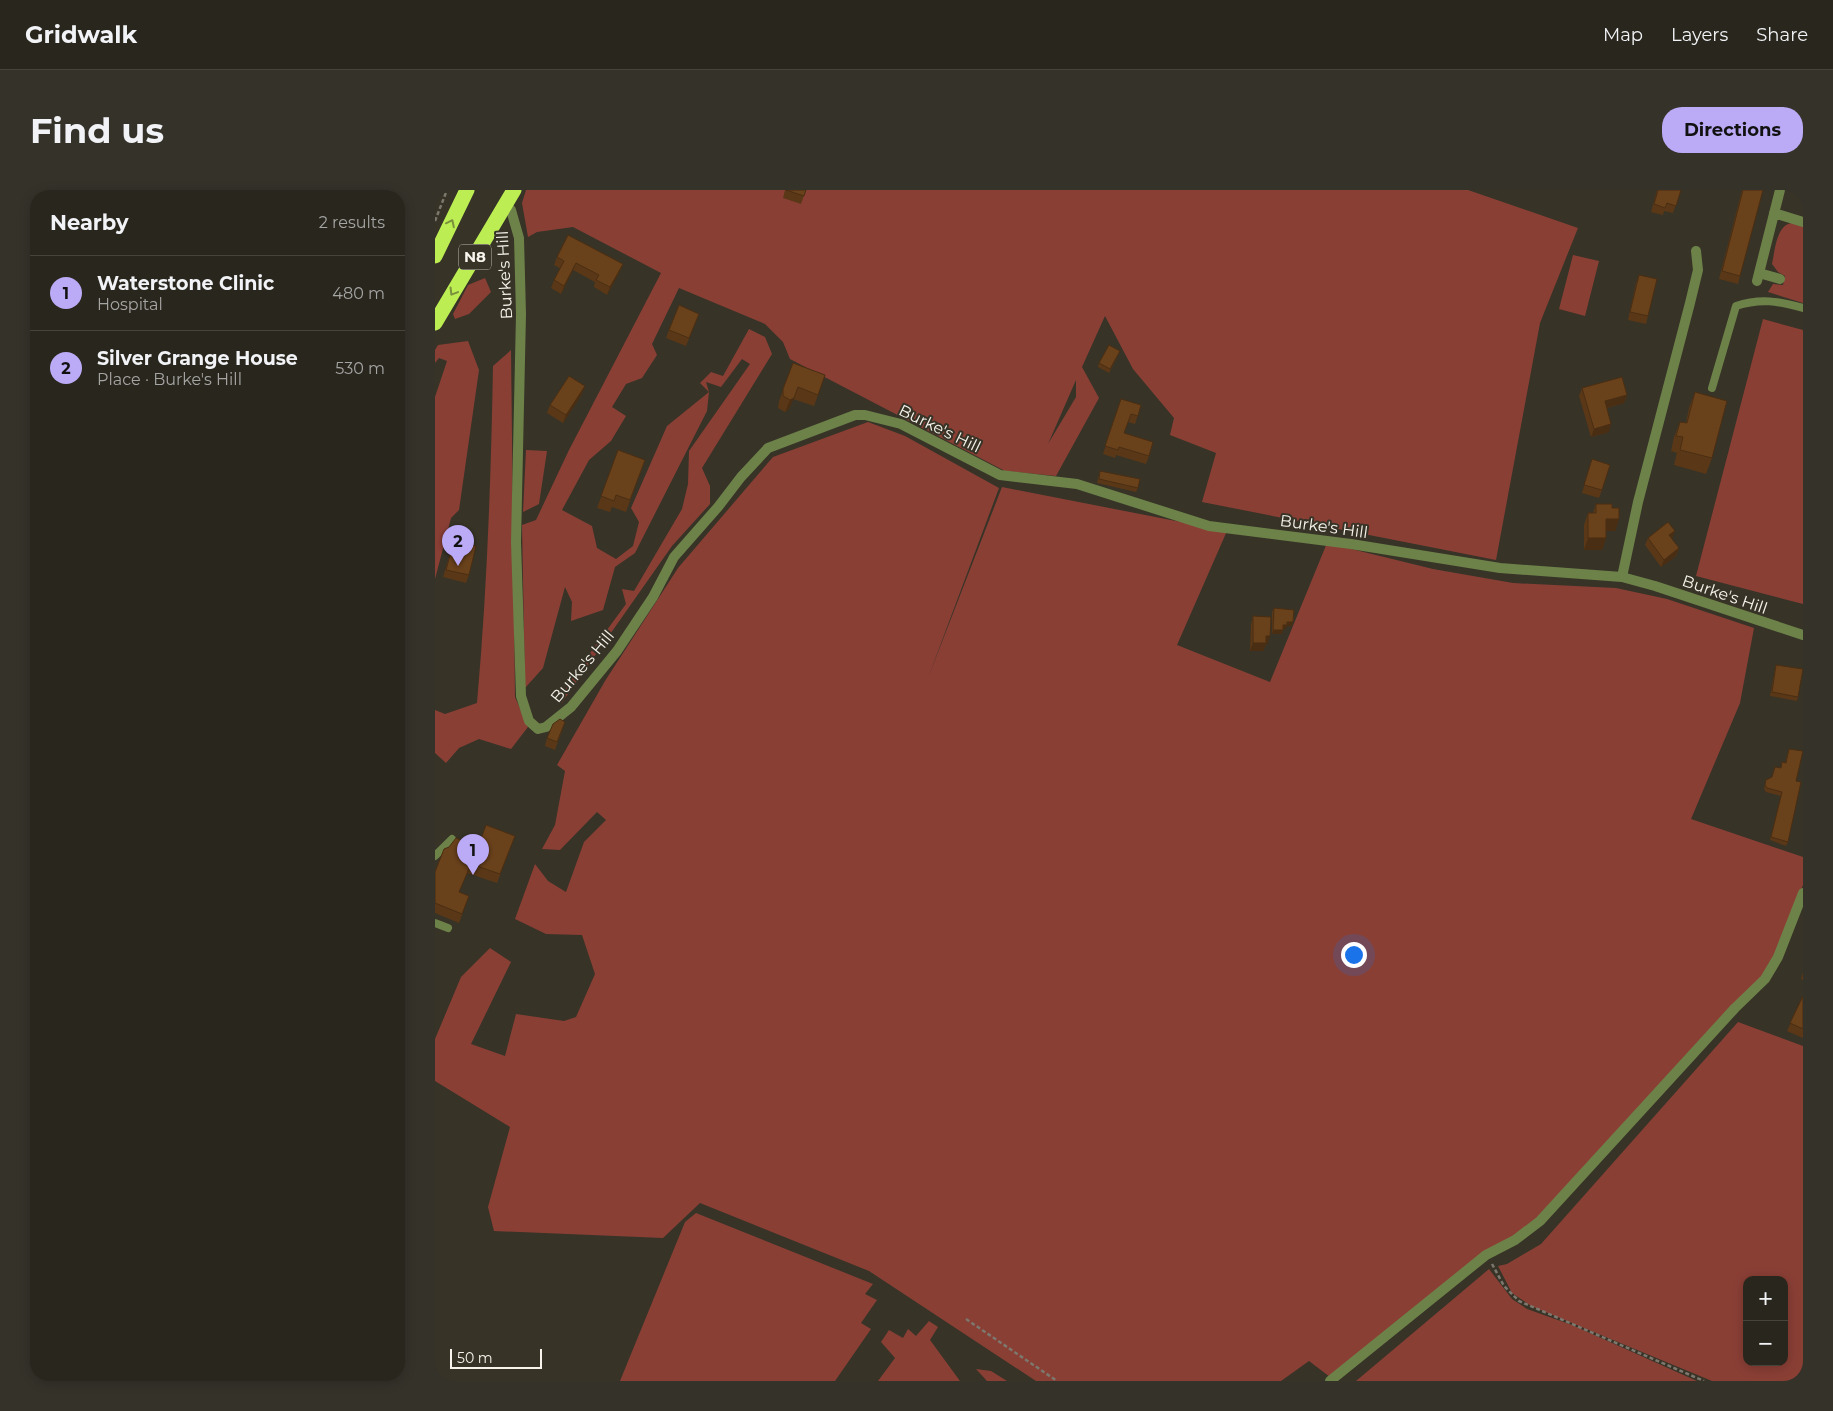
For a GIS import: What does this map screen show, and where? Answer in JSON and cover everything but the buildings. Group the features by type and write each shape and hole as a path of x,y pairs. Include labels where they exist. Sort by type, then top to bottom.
{"highway":[{"name":"N8","path":"435,256 467,190"},
{"name":"N8","path":"435,323 514,190"}],"street":[{"path":"1780,190 1758,277 1780,279"},
{"name":"Burke's Hill","path":"506,206 511,210 519,238 521,314 516,542 521,696 526,716 532,726 538,729 546,727 571,707 617,652 653,597 674,557 767,448 855,415 865,415 901,424 1000,475 1077,484 1209,526 1351,544 1499,568 1622,577 1655,586 1803,636"},
{"path":"1774,213 1803,222"},
{"path":"1622,577 1638,502 1691,303 1698,270 1696,251"},
{"path":"1330,1381 1486,1254 1515,1240 1540,1221 1735,1008 1765,979 1778,958 1803,893"}],"lane":[{"path":"1712,388 1736,306 1763,300 1781,302 1803,308"},
{"path":"435,856 452,839"},
{"path":"435,923 448,928"}],"path":[{"path":"435,221 447,190"},
{"path":"1486,1254 1505,1286 1519,1301 1704,1381"},
{"path":"966,1319 1057,1381"}],"shaded area":[{"path":"526,190 1468,190 1578,228 1540,323 1496,560 1202,502 1216,453 1170,435 1174,418 1133,369 1105,316 1082,367 1099,398 1056,476 1005,471 790,359 783,342 765,324 679,288 652,344 657,355 642,378 626,384 612,407 626,416 611,441 589,460 562,510 592,526 597,548 616,559 633,546 639,522 631,508 667,426 709,392 707,411 635,553 615,567 603,610 571,621 572,602 565,587 543,668 525,688 522,525 536,520 569,450 661,273 573,227 537,232 528,237 522,203","holes":["1076,380 1076,397 1048,444"]},
{"path":"1792,223 1803,227 1803,303 1768,292 1773,284 1783,285 1785,276 1778,272 1772,264 1779,233 1783,228"},
{"path":"1573,255 1599,261 1585,316 1559,309"},
{"path":"485,278 491,292 469,314 455,319 453,314 468,285"},
{"path":"1763,319 1803,330 1803,604 1696,576"},
{"path":"749,329 765,337 772,354 702,468 710,486 710,504 672,546 561,704 568,683 626,604 622,589 634,591 682,509 688,484 689,451 750,364 742,359 721,387 706,382 709,392 700,383 711,372 723,376"},
{"path":"468,341 479,370 459,510 451,518 435,579 435,397 447,361 439,358 435,363 435,350 438,345"},
{"path":"511,350 515,697 528,727 511,749 479,739 459,748 446,763 435,753 435,710 445,714 477,703 488,535 493,366"},
{"path":"868,422 905,436 999,488 928,678 1002,487 1227,531 1177,645 1270,682 1327,543 1433,569 1513,583 1616,588 1667,599 1754,628 1740,703 1691,819 1803,857 1803,885 1769,971 1518,1241 1485,1254 1330,1377 1309,1361 1281,1381 1036,1381 869,1271 700,1203 663,1238 494,1231 488,1207 510,1127 435,1081 435,1039 461,977 490,948 511,962 471,1044 505,1056 516,1014 564,1021 576,1017 595,974 582,935 546,934 515,919 535,864 548,881 566,892 584,842 606,820 597,812 560,850 542,849 555,825 565,771 557,765 605,681 678,568 773,457"},
{"path":"526,450 547,451 539,504 523,512"},
{"path":"1738,1022 1803,1046 1803,1381 1712,1381 1531,1306 1512,1293 1498,1266 1507,1264 1541,1244"},
{"path":"696,1213 873,1284 865,1294 877,1300 861,1323 871,1329 835,1381 620,1381 685,1222"},
{"path":"1489,1269 1512,1299 1527,1309 1572,1325 1697,1381 1356,1381"},
{"path":"929,1321 938,1327 930,1340 960,1381 878,1381 895,1358 881,1342 889,1330 903,1338 908,1329 916,1336"},
{"path":"976,1369 991,1371 1007,1381 987,1381"}],"place":[{"name":"Silver Grange House","path":"458,566"},
{"name":"Waterstone Clinic","path":"473,875"}]}
